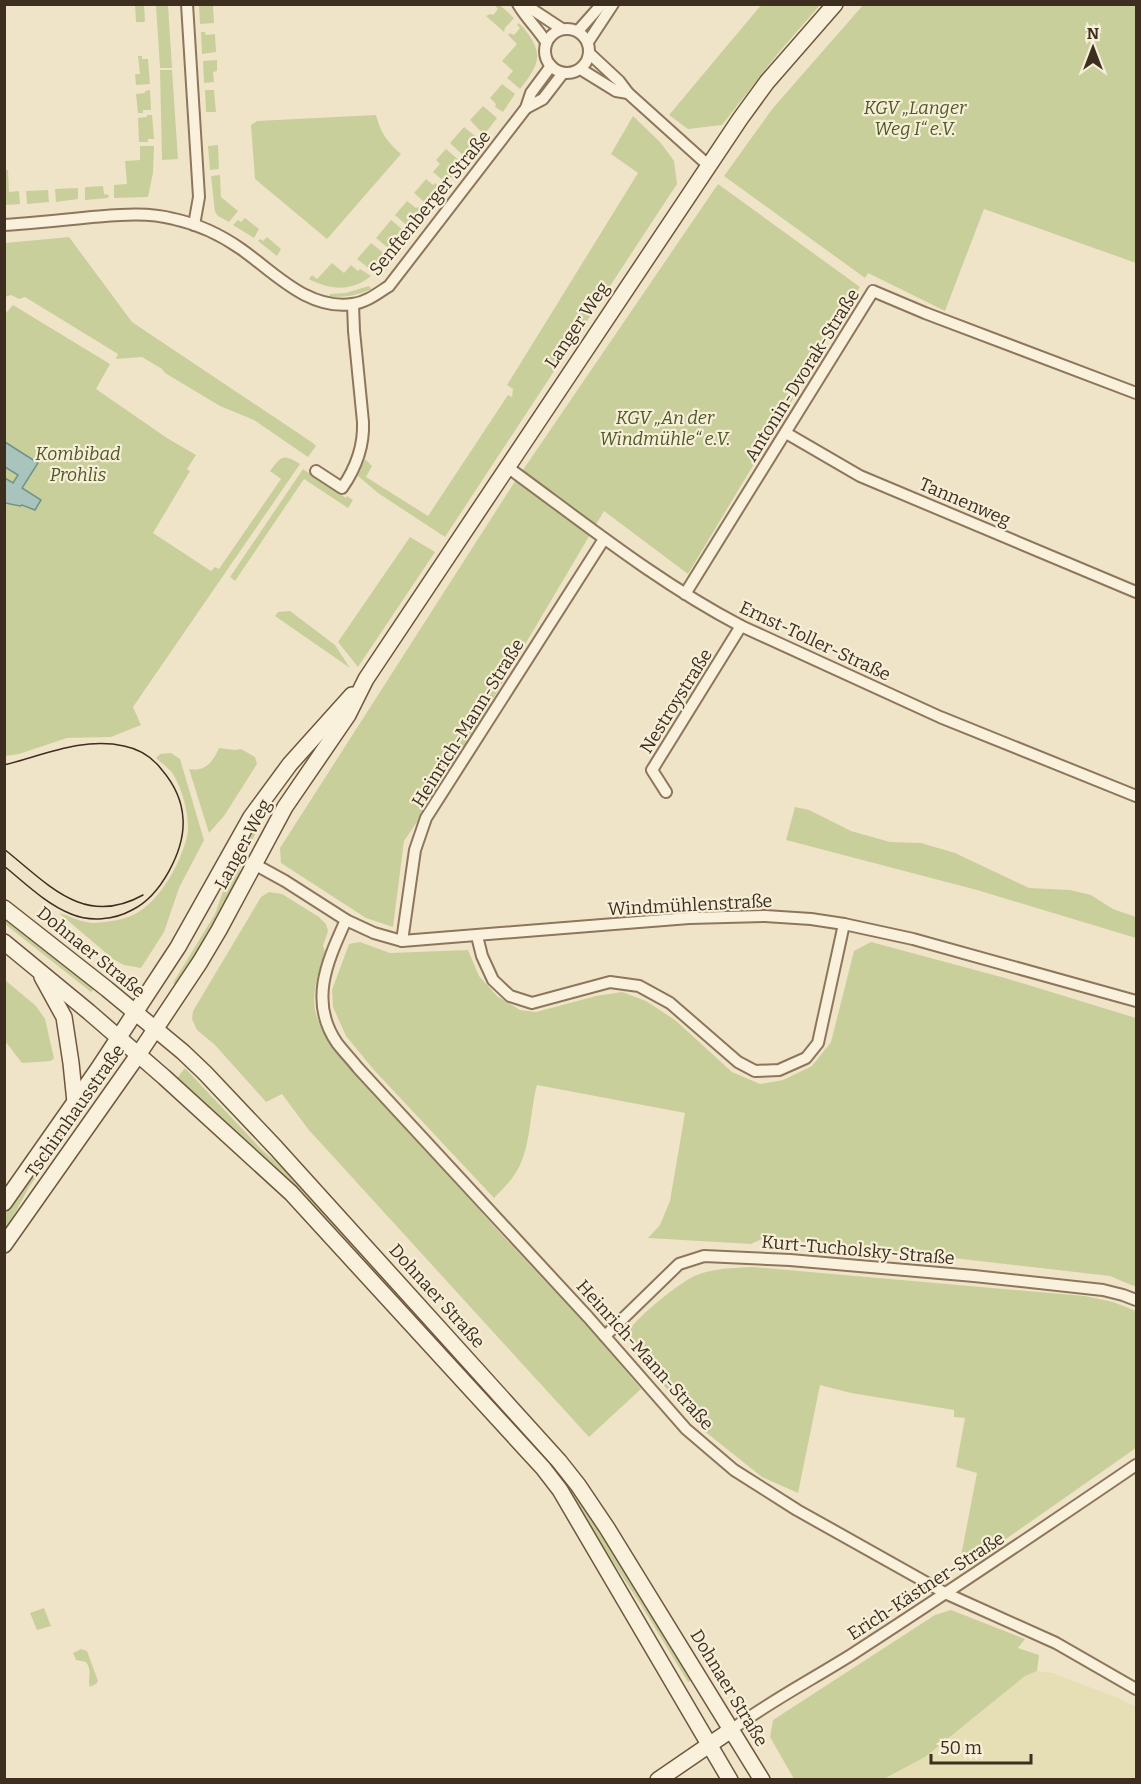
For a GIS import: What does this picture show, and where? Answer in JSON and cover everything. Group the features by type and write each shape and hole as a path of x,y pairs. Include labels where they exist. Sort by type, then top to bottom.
{"main road":[{"name":"Langer Weg","path":"156,1029 219,930 285,807 348,716 366,679 506,466 740,119 767,82 835,4"},
{"name":"Langer Weg","path":"135,1012 177,947 235,843 261,802 290,764 366,679"},
{"name":"Dohnaer Straße","path":"4,908 156,1029 205,1073 501,1395 565,1469 607,1528 762,1779"},
{"name":"Dohnaer Straße","path":"4,942 138,1054 291,1193 543,1468 560,1490 730,1779"},
{"path":"40,972 64,1017 75,1102"},
{"name":"Tschirnhausstraße","path":"4,1203 135,1012"},
{"name":"Tschirnhausstraße","path":"4,1245 156,1029"},
{"path":"658,1779 731,1730"}],"street":[{"path":"187,4 199,197 194,225"},
{"path":"518,4 546,42"},
{"path":"524,4 562,29 578,31 588,42 590,54 582,70"},
{"path":"578,31 602,4"},
{"path":"588,42 613,4"},
{"path":"562,29 546,42 544,52 551,66 563,73 582,70 616,91 628,93"},
{"path":"590,54 619,81 628,93 709,166"},
{"name":"Senftenberger Straße","path":"353,304 371,298 389,286 526,108 531,93 551,66"},
{"name":"Senftenberger Straße","path":"526,108 543,99 563,73"},
{"path":"4,225 130,214 173,219 194,225 239,247 297,291 310,298 330,303 353,304 363,422 362,447 342,488 316,471"},
{"name":"Antonin-Dvorak-Straße","path":"685,594 873,291 1137,393"},
{"name":"Tannenweg","path":"786,433 860,476 1137,592"},
{"name":"Ernst-Toller-Straße","path":"506,466 604,539 712,611 940,717 1137,796"},
{"name":"Heinrich-Mann-Straße","path":"402,941 416,850 426,818 604,539"},
{"name":"Nestroystraße","path":"666,792 652,770 741,626"},
{"name":"Windmühlenstraße","path":"254,864 346,920 374,933 402,941 689,918 765,916 811,919 913,939 1137,1001"},
{"name":"Heinrich-Mann-Straße","path":"346,920 332,952 322,987 324,1014 336,1041 358,1068 606,1336 686,1429 734,1470 797,1510 945,1593 1056,1643 1137,1689"},
{"path":"477,936 493,980 510,996 532,1003 610,982 639,986 670,1003 738,1062 755,1071 779,1070 806,1058 818,1043 844,924"},
{"name":"Kurt-Tucholsky-Straße","path":"606,1336 679,1264 704,1256 790,1260 974,1276 1103,1290 1137,1300"},
{"name":"Erich-Kästner-Straße","path":"731,1730 757,1711 849,1656 1137,1465"}],"shaded area":[{"path":"1037,1671 1053,1673 1136,1707 1136,1779 884,1780 925,1757 1025,1676"}],"green space":[{"path":"762,4 820,5 780,51 722,125 688,129 669,115"},
{"name":"KGV „Langer Weg I“ e.V.","path":"864,4 1136,5 1136,263 984,209 945,311 868,273 865,278 724,176 773,108"},
{"path":"135,5 144,5 144,22 136,22"},
{"path":"156,5 168,5 172,68 160,68"},
{"path":"199,5 213,5 214,23 200,24"},
{"path":"497,5 500,5 514,18 504,32 486,16 493,15 498,9"},
{"path":"519,23 533,41 537,56 533,71 520,89 507,78 513,71 502,61 517,44 508,35 510,33 514,35 520,28 517,25"},
{"path":"201,32 205,32 206,35 215,34 216,52 202,54"},
{"path":"138,56 148,59 150,84 136,85 135,74 140,74"},
{"path":"217,60 217,71 213,72 214,82 204,83 203,61"},
{"path":"160,70 172,70 178,159 162,160"},
{"path":"502,84 515,94 503,112 495,107 496,104 490,98"},
{"path":"150,90 151,110 138,113 136,94"},
{"path":"205,90 214,90 216,112 206,112"},
{"path":"483,106 497,118 484,135 470,120"},
{"path":"147,115 152,115 154,139 139,142 138,118 147,117"},
{"path":"376,115 385,137 401,154 327,239 255,179 251,125 257,121"},
{"path":"633,116 661,143 674,161 677,184 445,537 378,493 358,476 365,459 372,466 366,477 428,516 508,395 512,397 513,389 507,385 638,173 611,154"},
{"path":"464,127 480,140 467,159 450,143"},
{"path":"218,145 219,169 210,170 208,146"},
{"path":"140,146 154,146 153,173 148,197 114,198 114,185 127,184 125,161 140,160"},
{"path":"446,149 462,163 447,184 433,172 440,164 436,160"},
{"path":"4,170 8,170 9,192 19,191 20,204 6,205"},
{"path":"220,175 221,197 238,211 229,222 215,212 211,176"},
{"path":"426,179 443,190 429,206 414,193"},
{"name":"KGV „An der Windmühle“ e.V.","path":"718,184 860,287 688,574 604,511 439,790 404,841 393,927 366,918 281,863 280,848 512,486"},
{"path":"103,186 104,194 109,195 108,198 85,200 85,187"},
{"path":"78,188 78,199 56,202 55,189"},
{"path":"48,190 49,202 27,204 26,191"},
{"path":"407,201 425,212 411,229 395,215"},
{"path":"245,218 259,229 254,238 233,225"},
{"path":"391,220 408,234 393,252 376,238"},
{"path":"69,237 132,322 313,443 316,446 308,457 254,420 220,406 142,357 116,359 118,354 25,297 19,299 11,295 5,297 5,243"},
{"path":"267,237 281,249 277,256 258,241 260,239 263,241"},
{"path":"371,243 389,257 375,273 357,259"},
{"path":"332,263 344,273 351,265 358,271 360,269 371,276 356,285 340,288 309,279 312,275 317,279"},
{"path":"369,286 371,289 356,295 329,297 330,294 346,293"},
{"name":"Kombibad Prohlis","path":"13,305 110,364 96,389 196,455 187,469 190,471 153,533 211,571 215,567 219,569 281,479 270,471 277,462 286,457 300,464 133,707 141,725 111,737 67,738 19,754 5,756 4,315"},
{"path":"303,469 346,498 347,496 353,500 348,508 304,479 235,581 230,577"},
{"path":"410,537 435,552 358,667 338,642"},
{"path":"290,611 335,645 350,668 275,616 278,612"},
{"path":"219,748 241,749 255,757 257,764 224,816 209,833 189,769 200,769 208,765"},
{"path":"171,753 180,759 204,840 179,888 164,932 141,968 124,965 113,959 59,913 90,923 121,919 144,908 161,891 180,858 188,829 185,804 176,780 156,758 160,754"},
{"path":"795,807 809,810 851,831 890,842 921,843 955,853 1029,888 1070,890 1091,895 1113,909 1136,917 1136,938 977,890 786,840"},
{"path":"253,825 258,828 242,861 237,883 178,986 173,983 215,914 230,872"},
{"path":"269,892 282,894 319,917 326,924 328,931 323,946 325,951 317,979 314,1002 319,1023 335,1049 588,1327 641,1389 589,1437 308,1129 282,1094 266,1102 215,1045 197,1030 192,1019 193,1011 261,897"},
{"path":"4,916 95,988 91,992 5,924"},
{"path":"360,942 390,953 468,950 479,976 497,996 520,1010 536,1012 596,996 622,992 646,1001 675,1020 732,1072 760,1084 783,1080 812,1066 831,1042 854,951 871,942 1005,978 1136,1018 1136,1287 1110,1276 867,1248 764,1238 751,1244 648,1238 660,1225 670,1201 685,1113 537,1085 522,1160 513,1177 494,1198 374,1070 346,1036 333,1007 332,990 349,944"},
{"path":"5,980 36,1006 45,1019 54,1058 51,1061 22,1063 5,1041"},
{"path":"185,1068 262,1150 292,1175 552,1461 587,1508 694,1678 688,1682 581,1509 549,1463 288,1178 177,1078"},
{"path":"98,1081 102,1083 29,1187 5,1232 5,1214"},
{"path":"753,1267 1085,1296 1113,1302 1136,1311 1136,1448 976,1560 961,1556 977,1473 956,1467 965,1418 954,1417 954,1410 851,1393 820,1385 798,1493 762,1477 703,1430 636,1354 626,1336 646,1312 690,1278 718,1270"},
{"path":"44,1608 51,1626 37,1630 30,1613"},
{"path":"951,1610 1025,1639 1018,1648 1039,1655 1037,1671 1025,1676 925,1757 884,1779 794,1779 770,1737 773,1720 935,1615"},
{"path":"81,1649 87,1651 98,1681 90,1687 90,1672 86,1662 76,1660 73,1653"}],"water":[{"path":"5,442 38,463 22,488 41,500 35,510 22,505 5,503 5,478 13,483 18,475 5,467"}],"tram line":[{"path":"4,765 79,745 109,744 130,747 150,758 166,775 179,798 183,819 180,844 169,871 161,883 143,903 118,916 94,919 71,914 44,899 4,866"},
{"path":"4,849 52,888 68,898 85,904 103,907 122,904 143,895"}]}
